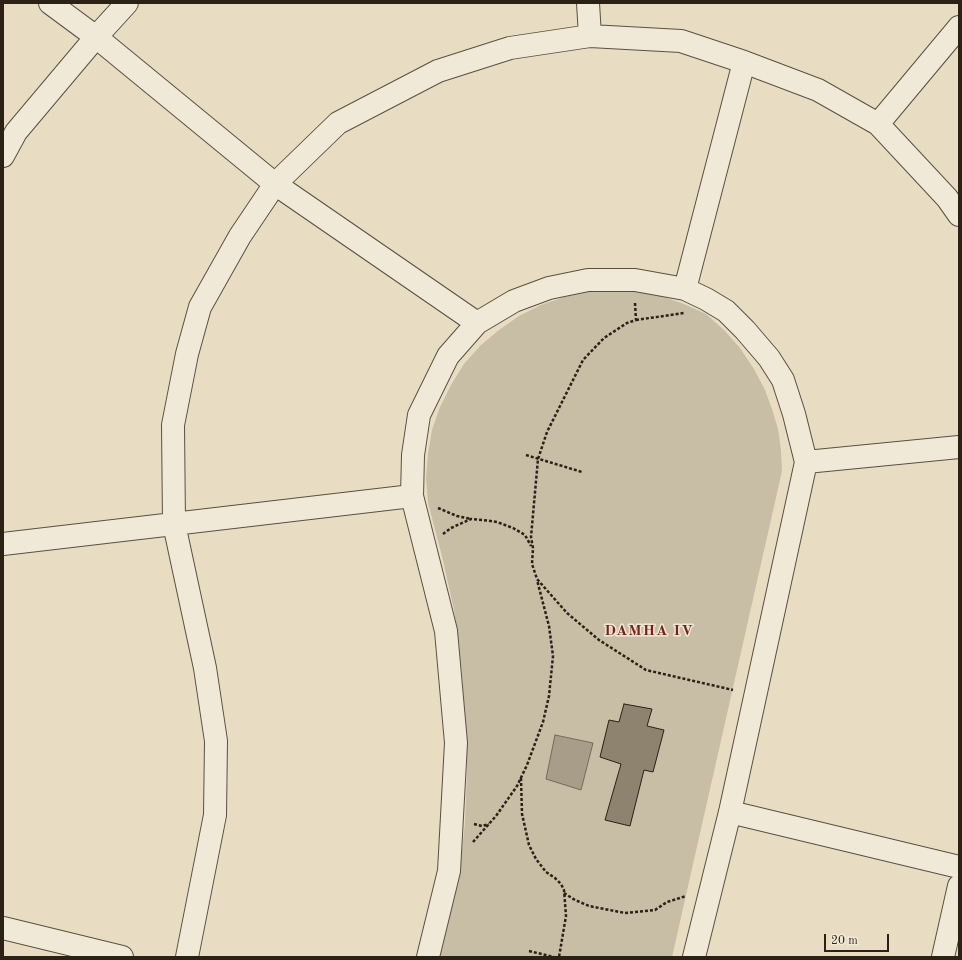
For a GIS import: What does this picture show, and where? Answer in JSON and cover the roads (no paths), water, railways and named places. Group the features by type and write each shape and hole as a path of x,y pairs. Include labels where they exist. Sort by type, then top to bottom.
{"street":[{"path":"50,3 96,37 275,184 477,323"},
{"path":"3,156 16,132 96,37 127,3"},
{"path":"588,3 590,36"},
{"path":"878,124 959,27"},
{"path":"186,957 215,815 216,741 205,668 174,524 173,425 187,354 200,307 240,236 275,184 338,123 438,71 510,48 590,36 681,41 744,62 818,90 878,124 947,198 959,214"},
{"path":"685,289 744,62"},
{"path":"428,957 449,872 456,743 446,632 412,496 413,455 419,415 448,356 477,323 514,301 549,288 588,280 635,280 685,289 726,311 769,358 783,380 806,462 730,812 694,957"},
{"path":"806,462 959,447"},
{"path":"3,544 412,496"},
{"path":"730,812 959,867"},
{"path":"943,957 959,886"},
{"path":"3,928 122,957"}],"district":[{"name":"DAMHA IV","path":"649,631"}]}
